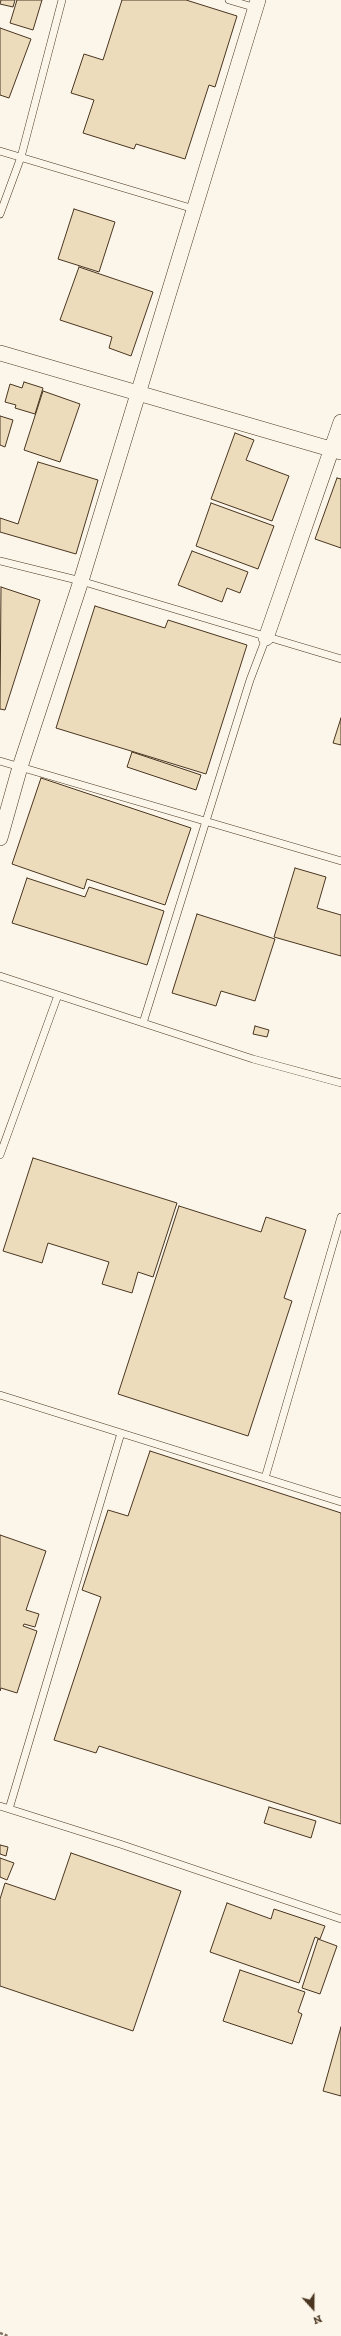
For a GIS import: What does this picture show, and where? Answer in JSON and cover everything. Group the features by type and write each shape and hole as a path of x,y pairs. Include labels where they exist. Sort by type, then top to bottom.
{"street":[{"path":"0,838 20,767 81,581 257,4"},
{"path":"0,353 337,451"},
{"path":"266,638 337,451 341,422"}],"lane":[{"path":"0,214 21,157 62,0"},
{"path":"229,0 257,4"},
{"path":"0,151 194,209"},
{"path":"0,561 81,581 266,638 341,659"},
{"path":"143,1023 250,680 266,638"},
{"path":"0,761 341,861"},
{"path":"0,976 253,1059 341,1083"},
{"path":"0,1155 58,995"},
{"path":"265,1478 341,1217"},
{"path":"0,1394 341,1502"},
{"path":"9,1809 121,1433"},
{"path":"0,1806 120,1844 341,1919"}],"path":[{"path":"0,2333 8,2336"}],"building":[{"path":"1,0 15,0 13,7 0,4"},
{"path":"17,0 42,0 33,30 10,23"},
{"path":"122,0 186,0 237,16 215,87 209,85 185,159 136,144 134,149 83,133 94,100 71,93 84,54 103,60"},
{"path":"0,28 31,39 9,98 0,95"},
{"path":"74,209 115,222 99,272 58,259"},
{"path":"79,267 153,292 131,356 109,348 112,337 60,320"},
{"path":"24,382 43,388 35,414 15,408 16,405 5,402 10,384 22,388"},
{"path":"43,391 80,404 60,462 24,450"},
{"path":"0,416 13,420 5,447 0,445"},
{"path":"235,433 254,440 246,460 289,476 272,521 211,499"},
{"path":"38,462 98,480 76,554 0,532 0,518 18,524"},
{"path":"337,478 341,479 341,548 315,539"},
{"path":"211,503 274,526 258,569 196,546"},
{"path":"192,551 248,572 240,593 227,588 222,602 178,585"},
{"path":"1,587 40,600 5,710 0,709"},
{"path":"95,606 165,628 168,620 247,645 206,774 56,728"},
{"path":"341,718 341,745 333,743"},
{"path":"132,752 201,775 196,790 127,767"},
{"path":"41,778 191,828 165,905 87,879 84,889 12,864"},
{"path":"295,868 326,877 317,908 341,915 341,956 274,937"},
{"path":"27,878 85,897 89,887 164,911 147,965 12,923"},
{"path":"197,914 275,939 255,1001 221,991 216,1006 172,993"},
{"path":"255,1026 269,1030 267,1037 253,1034"},
{"path":"33,1158 177,1203 153,1277 138,1272 132,1293 102,1284 109,1262 48,1243 42,1263 3,1251"},
{"path":"179,1206 261,1232 266,1217 306,1230 284,1298 292,1301 248,1436 118,1394"},
{"path":"150,1451 341,1513 341,1824 99,1746 96,1753 54,1740 101,1597 82,1590 108,1510 128,1516"},
{"path":"0,1535 46,1551 26,1610 39,1614 35,1627 24,1624 23,1626 37,1631 17,1693 1,1688 0,1691"},
{"path":"269,1807 316,1821 311,1838 264,1823"},
{"path":"0,1845 8,1847 6,1856 0,1854"},
{"path":"71,1853 181,1891 133,2031 0,1986 0,1899 5,1883 55,1900"},
{"path":"0,1858 14,1863 7,1880 0,1877"},
{"path":"227,1903 271,1919 274,1909 325,1926 320,1939 315,1937 299,1983 210,1952"},
{"path":"318,1939 337,1946 320,1994 302,1988"},
{"path":"240,1970 305,1992 298,2012 302,2014 292,2044 223,2021"},
{"path":"341,2027 341,2096 323,2091"}]}
